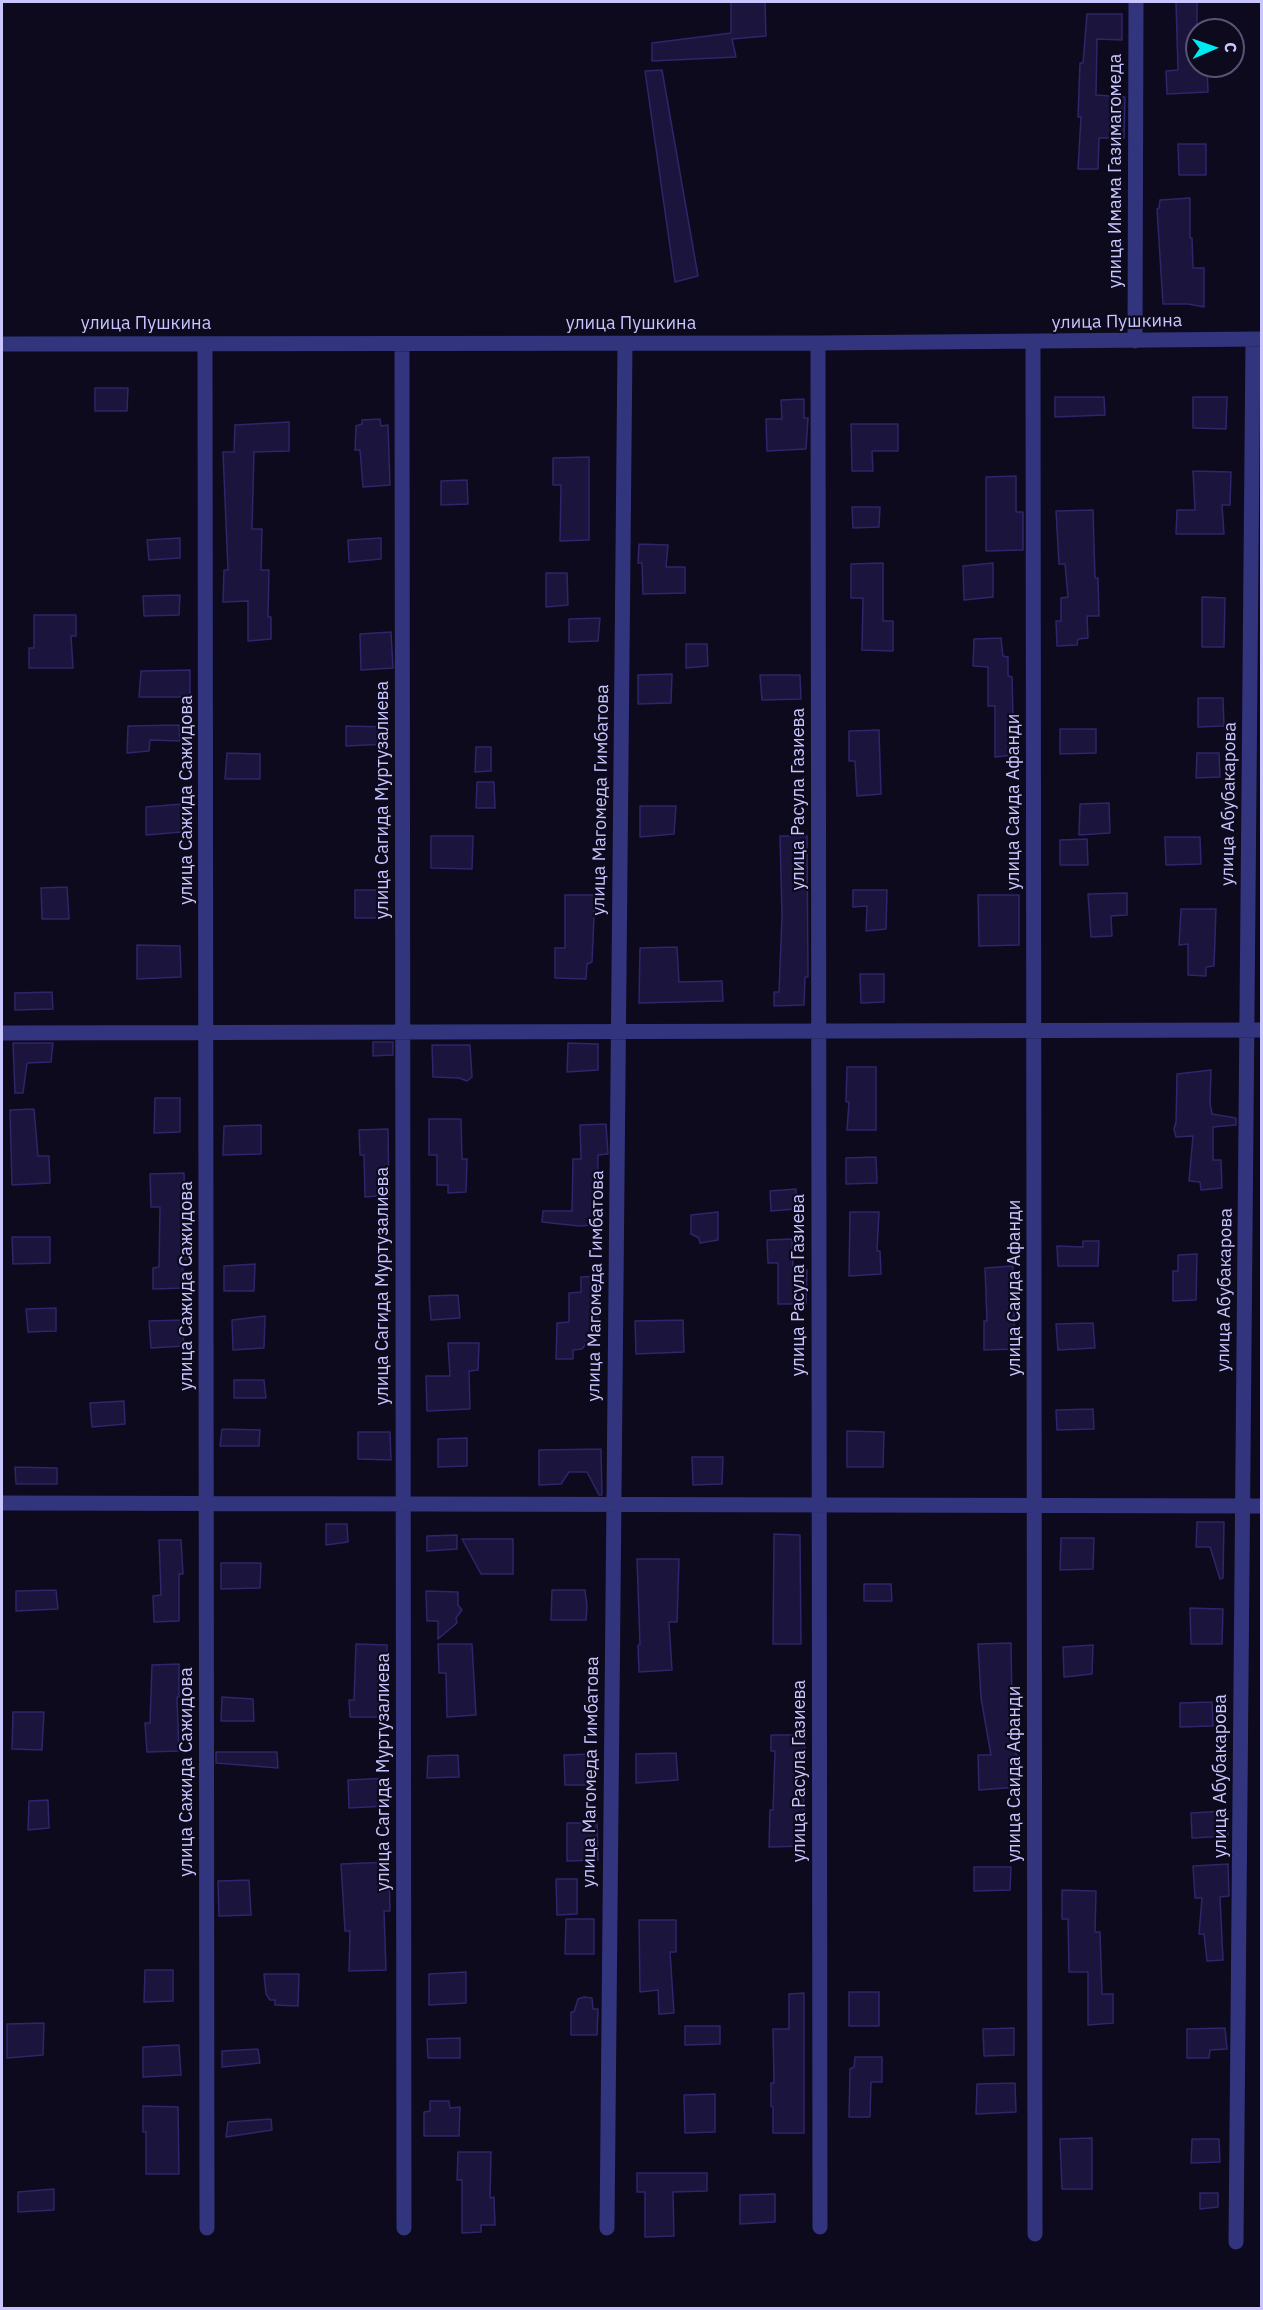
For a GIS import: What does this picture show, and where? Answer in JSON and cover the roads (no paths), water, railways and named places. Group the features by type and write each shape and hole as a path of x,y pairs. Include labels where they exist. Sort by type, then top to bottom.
{"street":[{"name":"улица Имама Газимагомеда","path":"1135,342 1136,2"},
{"name":"улица Пушкина","path":"2,344 1135,342 1257,339"},
{"name":"улица Абубакарова","path":"1236,2242 1243,1506 1254,1030 1257,339"},
{"name":"улица Саида Афанди","path":"1033,342 1035,2234"},
{"name":"улица Расула Газиева","path":"818,343 820,2227"},
{"name":"улица Сажида Сажидова","path":"206,344 207,2228"},
{"name":"улица Сагида Муртузалиева","path":"402,344 404,2228"},
{"name":"улица Магомеда Гимбатова","path":"607,2228 625,344"},
{"path":"2,1033 1254,1030"},
{"path":"2,1503 1262,1506"}]}
